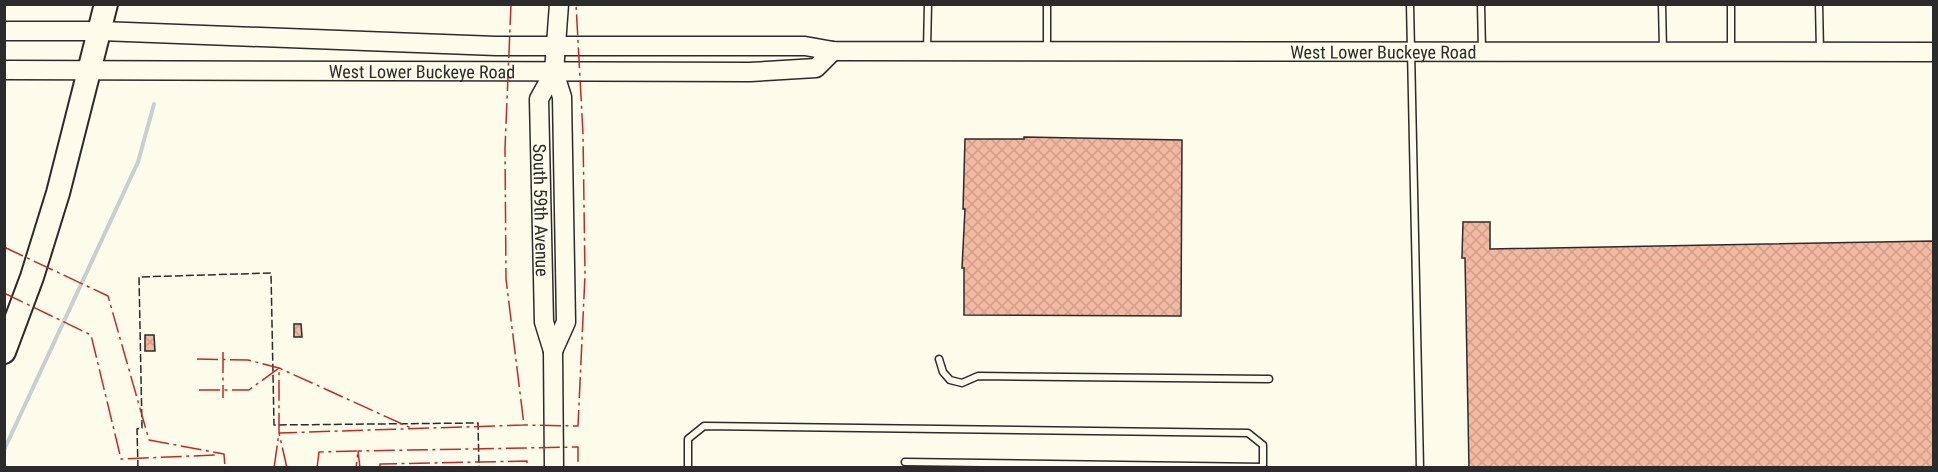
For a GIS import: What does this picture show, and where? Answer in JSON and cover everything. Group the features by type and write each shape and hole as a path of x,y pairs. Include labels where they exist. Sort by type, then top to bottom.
{"highway":[{"path":"4,352 32,278 55,204 106,4"}],"main road":[{"name":"South 59th Avenue","path":"554,468 553,351 544,322 540,99 554,72 559,4"},
{"name":"West Lower Buckeye Road","path":"4,31 100,31 496,46 805,46 833,51 1934,52"},
{"name":"West Lower Buckeye Road","path":"4,70 784,71 816,68 833,51"}],"lane":[{"path":"927,51 928,4"},
{"path":"1047,4 1047,51"},
{"path":"1410,4 1420,468"},
{"path":"1481,4 1482,51"},
{"path":"1662,4 1664,51"},
{"path":"1731,4 1731,51"},
{"path":"1819,4 1820,51"},
{"path":"939,359 943,372 950,380 962,383 978,376 1269,379"},
{"path":"688,468 688,439 704,426 1248,433 1263,445 1263,467 905,462"}],"building":[{"path":"1024,137 1182,140 1181,316 964,315 964,268 962,268 965,139 1024,139"},
{"path":"1463,222 1490,222 1490,249 1934,241 1934,468 1469,468 1465,258 1462,258"},
{"path":"294,324 301,324 302,337 294,337"},
{"path":"145,335 154,335 155,351 145,351"}],"waterway":[{"path":"4,450 138,162 154,104"}],"fence":[{"path":"138,468 137,429 142,428 139,277 271,273 274,425 478,423 479,468"}],"power":[{"path":"511,4 505,148 506,279 524,425"},
{"path":"287,468 279,433 524,425 578,426 585,275 583,134 576,4"},
{"path":"4,247 108,296 149,440 224,454 225,468"},
{"path":"4,293 91,335 121,459 215,455"},
{"path":"223,352 223,398"},
{"path":"197,359 248,360 279,368 411,428"},
{"path":"199,390 249,390 279,368 279,433 274,468"},
{"path":"360,468 358,451 578,447 578,468"},
{"path":"317,468 319,452 358,451 356,468"},
{"path":"380,468 380,464 527,461 527,468"}]}
